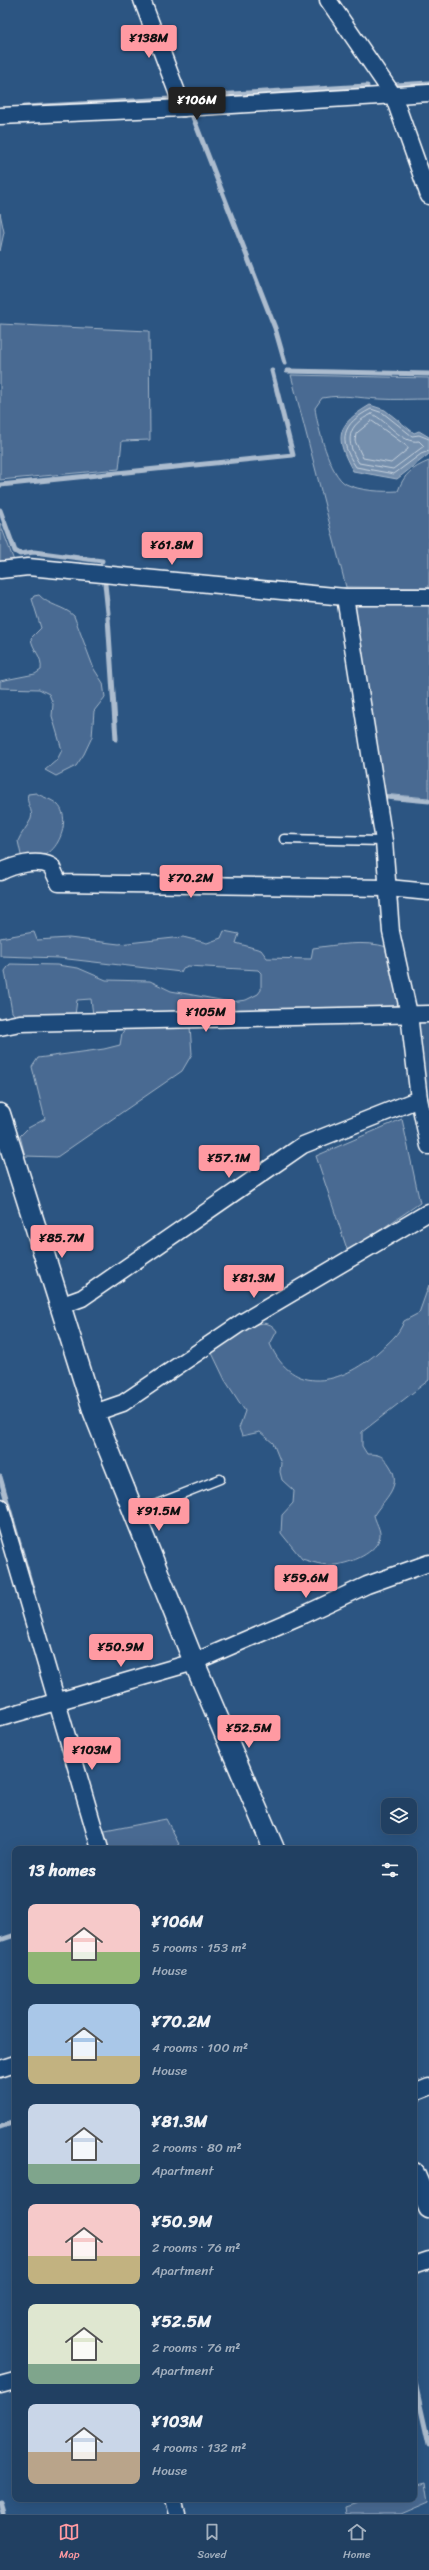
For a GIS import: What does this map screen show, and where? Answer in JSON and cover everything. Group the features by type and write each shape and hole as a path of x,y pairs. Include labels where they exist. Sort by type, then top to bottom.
{"street":[{"path":"142,0 183,108"},
{"path":"328,0 393,96 429,196"},
{"path":"0,116 183,108 429,93"},
{"path":"0,570 28,567 345,596 429,597"},
{"path":"345,596 384,841 391,932 409,1014 419,1099 429,1146"},
{"path":"0,872 11,867 43,862 51,866 59,883 388,888 429,892"},
{"path":"0,1027 20,1023 429,1014"},
{"path":"60,1306 82,1298 303,1145 419,1099"},
{"path":"0,1114 94,1413 194,1662 273,1846"},
{"path":"94,1413 123,1403 241,1323 429,1212"},
{"path":"0,1507 99,1846"},
{"path":"0,1718 194,1662 304,1615 368,1585 429,1563"},
{"path":"0,2069 12,2065"},
{"path":"417,2092 429,2087"},
{"path":"417,2180 429,2208"},
{"path":"417,2264 429,2260"},
{"path":"0,2385 12,2382"},
{"path":"174,2502 177,2514"}],"lane":[{"path":"284,839 384,841"},
{"path":"134,1513 220,1479"}],"shaded area":[{"path":"0,213 4,232 0,251"},
{"path":"0,324 149,331 150,440 122,441 119,469 0,480"},
{"path":"291,375 429,378 429,399 371,399 345,396 330,397 322,398 315,408 318,426 325,449 335,471 340,479 346,484 372,490 398,491 400,485 409,472 429,461 429,588 346,587"},
{"path":"0,523 14,561 0,563"},
{"path":"39,595 47,602 66,610 74,616 94,669 103,683 105,697 94,711 92,737 84,754 76,766 56,776 45,770 57,760 62,750 52,716 53,704 49,694 39,689 0,688 0,681 35,674 41,670 39,657 33,646 31,638 41,628 32,599 34,596"},
{"path":"355,604 429,604 429,798 382,794 352,609"},
{"path":"36,793 58,805 62,812 64,822 58,842 43,856 33,858 21,855 18,841 32,816 27,797 28,794"},
{"path":"224,931 239,934 236,943 261,950 267,958 311,959 313,948 360,943 387,947 401,1003 395,1006 93,1015 91,999 77,1000 75,1015 16,1017 12,1012 5,971 10,964 57,965 78,968 106,980 150,981 171,991 231,1002 246,1000 258,994 261,990 261,973 258,970 188,966 183,968 181,972 59,958 0,956 0,938 34,932 37,940 69,938 119,944 183,937 207,943 221,938"},
{"path":"429,1019 429,1105 416,1027 417,1022"},
{"path":"190,1026 192,1054 182,1071 57,1157 25,1156 20,1136 28,1128 45,1119 32,1067 38,1058 104,1049 120,1045 122,1033 127,1027"},
{"path":"402,1119 420,1203 348,1252 316,1156"},
{"path":"429,1285 429,1380 362,1432 362,1446 367,1454 375,1454 383,1458 390,1466 393,1473 394,1480 391,1492 374,1515 380,1534 378,1542 369,1552 341,1564 318,1564 302,1559 281,1533 282,1515 293,1503 294,1491 282,1480 280,1472 281,1463 273,1443 260,1432 242,1436 239,1428 245,1411 225,1380 212,1353 245,1329 263,1323 271,1325 277,1331 270,1344 280,1361 291,1372 304,1378 319,1380 333,1378 363,1364 396,1335 404,1321 419,1313"},
{"path":"166,1819 180,1846 104,1846 100,1832"},
{"path":"426,2482 429,2502 401,2514 346,2514 345,2507 361,2502 417,2502 417,2484"}],"water":[{"path":"370,405 385,410 414,433 419,431 429,437 429,454 397,479 353,471 343,449 341,440 345,426 350,419"}],"waterway":[{"path":"396,85 429,83"},
{"path":"200,96 367,86"},
{"path":"25,107 171,99"},
{"path":"193,117 275,328 285,363"},
{"path":"0,485 293,455 272,371"},
{"path":"287,371 429,374"},
{"path":"0,510 15,551 20,554 34,552 102,561"},
{"path":"105,584 108,613"},
{"path":"108,618 116,739"},
{"path":"386,797 429,801"},
{"path":"0,1477 33,1592"},
{"path":"0,1940 12,1936"},
{"path":"0,2127 12,2123"},
{"path":"417,2391 429,2445"},
{"path":"0,2503 3,2514"}]}
